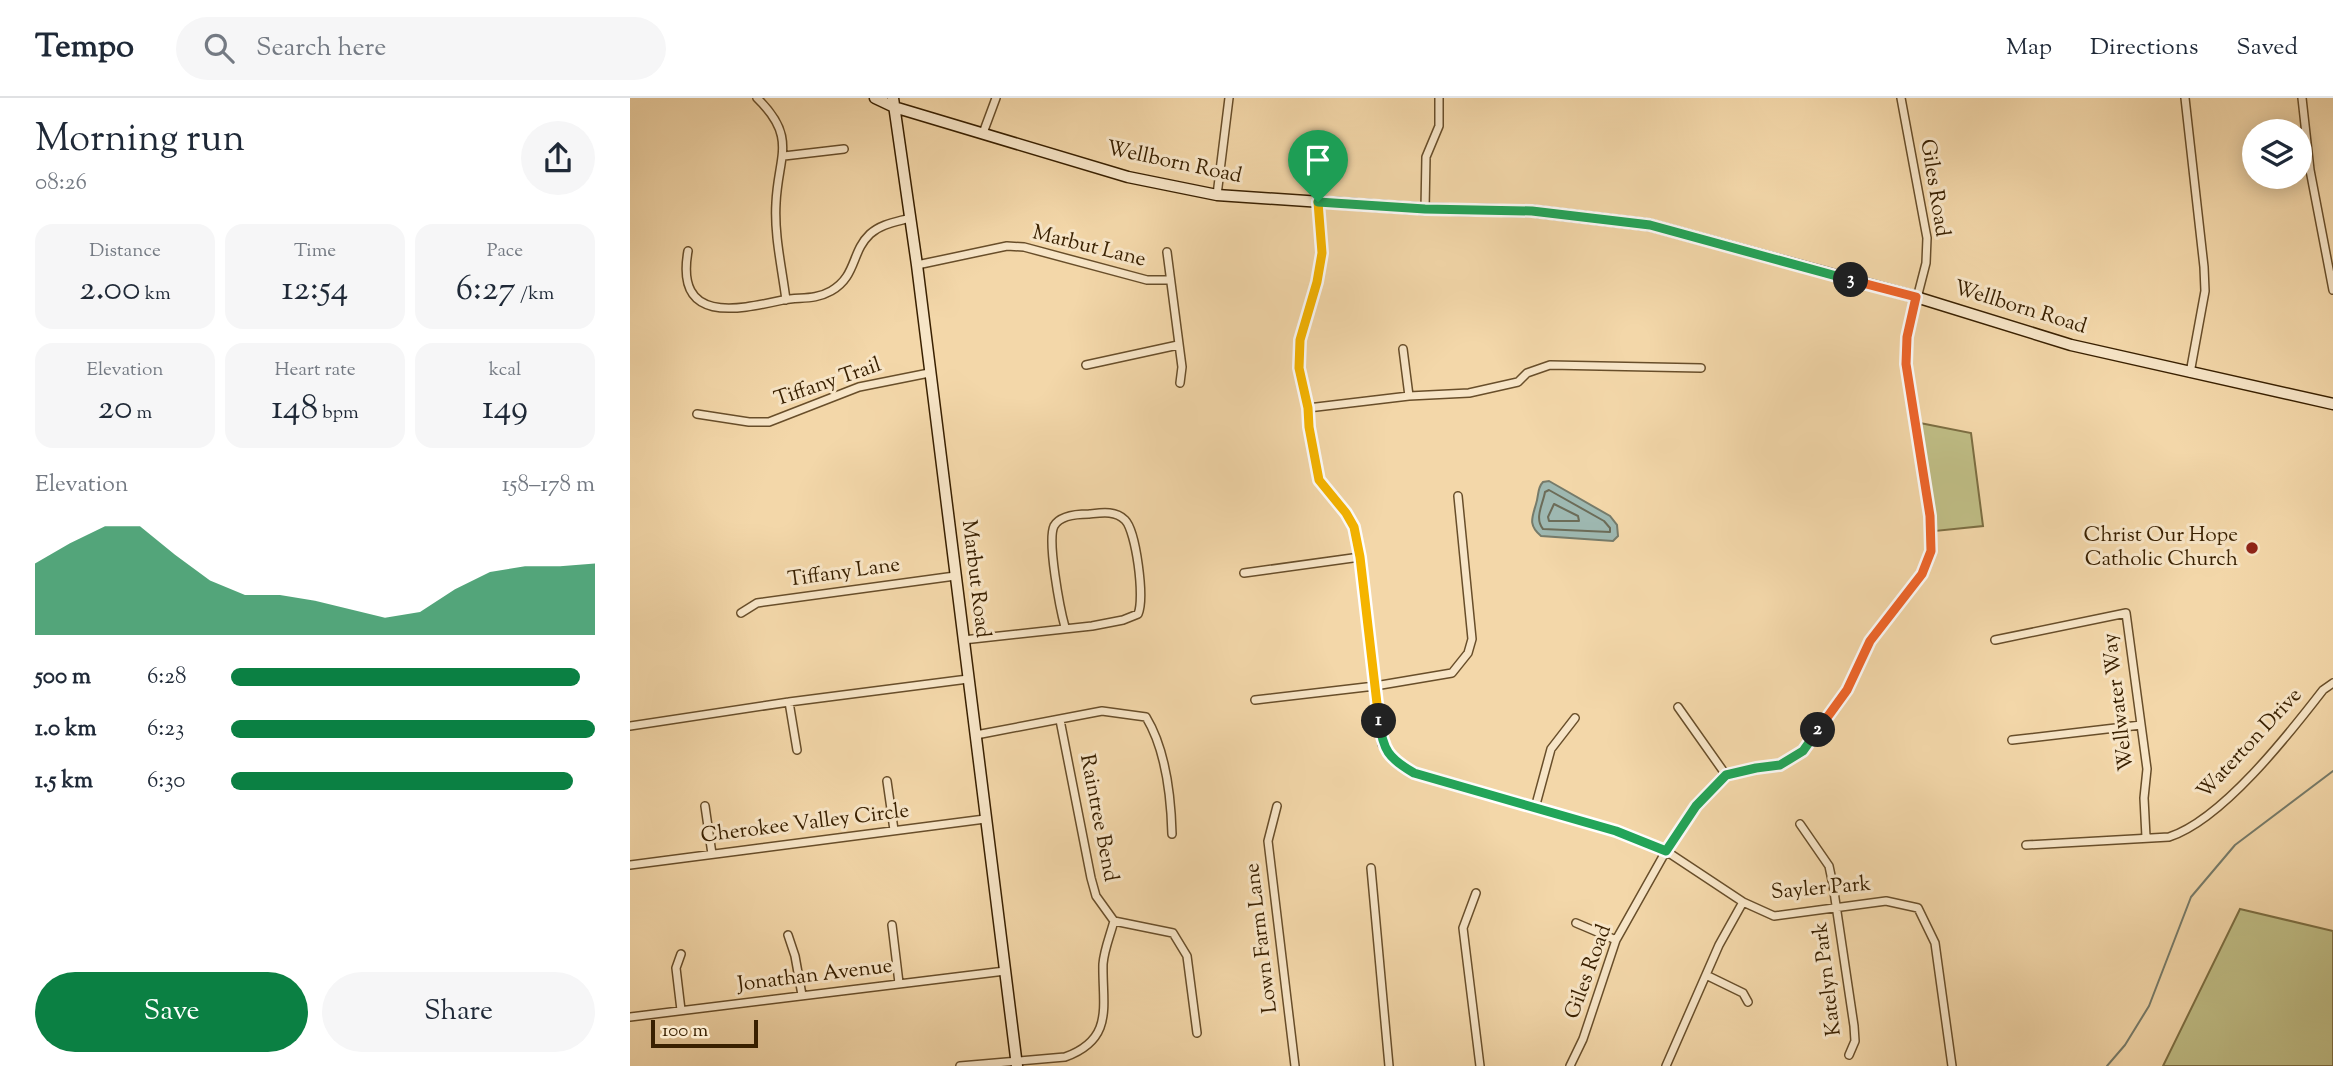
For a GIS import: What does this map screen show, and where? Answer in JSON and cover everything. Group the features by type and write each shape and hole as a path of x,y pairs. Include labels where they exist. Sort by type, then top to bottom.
{"street":[{"path":"757,98 772,113 782,131 784,156 776,202 777,238 786,300"},
{"name":"Wellborn Road","path":"875,98 1128,177 1217,195 1425,209 1532,211 1650,225 1916,297 2071,345 2333,404"},
{"path":"984,133 996,98"},
{"path":"1217,195 1229,98"},
{"path":"1425,209 1426,157 1439,126 1439,98"},
{"name":"Giles Road","path":"1570,1066 1583,1040 1616,940 1666,851 1696,806 1726,775 1780,765 1803,751 1847,690 1870,641 1922,574 1931,551 1930,516 1906,364 1907,337 1926,263 1927,239 1901,98"},
{"path":"2185,98 2205,279 2190,373"},
{"path":"2302,98 2310,170 2333,290"},
{"name":"Marbut Road","path":"894,102 917,265 1017,1064"},
{"path":"784,156 844,149"},
{"name":"Sayler Park","path":"1318,202 1322,253 1317,282 1300,340 1299,368 1319,480 1354,527 1360,557 1382,744 1399,765 1414,773 1616,831 1666,851 1744,902 1774,915 1886,901 1918,908 1935,943 1952,1066"},
{"path":"688,251 685,274 687,284 696,300 713,307 736,309 815,298 847,279 869,235 884,225 910,218"},
{"name":"Marbut Lane","path":"917,265 1007,247 1024,247 1147,281 1170,280"},
{"path":"1167,251 1182,367 1180,383"},
{"path":"1087,365 1178,345"},
{"path":"1403,349 1409,396"},
{"path":"1308,408 1409,396 1469,393 1518,382 1527,373 1550,365 1702,368"},
{"name":"Tiffany Trail","path":"697,414 749,422 769,422 859,387 929,373"},
{"path":"1255,700 1375,686 1452,673 1468,653 1472,639 1458,496"},
{"path":"963,640 1092,626 1138,614 1141,597 1132,531 1120,516 1110,513 1083,514 1061,519 1055,525 1052,542 1059,606 1065,627"},
{"path":"1244,573 1360,557"},
{"name":"Tiffany Lane","path":"741,613 757,603 955,576"},
{"name":"Wellwater Way","path":"1995,640 2126,613 2147,768 2144,797 2146,837"},
{"path":"630,726 968,679"},
{"name":"Waterton Drive","path":"2026,845 2169,837 2185,832 2253,773 2323,690 2333,683"},
{"path":"789,702 797,750"},
{"path":"1678,707 1726,775"},
{"path":"976,735 1101,711 1146,717 1155,731 1162,754 1172,834"},
{"path":"1535,808 1551,750 1575,718"},
{"name":"Raintree Bend","path":"1060,720 1091,878 1096,896 1114,921"},
{"path":"2012,740 2141,725"},
{"path":"887,781 894,830"},
{"path":"705,806 712,854"},
{"name":"Lown Farm Lane","path":"1277,806 1268,841 1295,1066"},
{"name":"Cherokee Valley Circle","path":"630,865 985,819"},
{"name":"Katelyn Park","path":"1800,824 1829,866 1855,1041 1849,1055"},
{"path":"1371,868 1389,1066"},
{"path":"1476,893 1463,929 1480,1066"},
{"path":"1666,1066 1719,946 1744,902"},
{"path":"960,1066 1017,1064 1065,1057 1091,1041 1104,1014 1104,953 1114,921 1173,933 1187,956 1197,1033"},
{"path":"1576,923 1616,940"},
{"path":"892,925 899,983"},
{"path":"788,935 802,995"},
{"path":"681,954 676,968 681,1010"},
{"name":"Jonathan Avenue","path":"630,1017 1004,971"},
{"path":"1706,975 1743,993 1748,1002"}],"shaded area":[{"path":"1920,423 1971,433 1983,526 1935,531"},
{"path":"2240,909 2333,931 2333,1066 2163,1066"}],"water":[{"path":"1549,481 1610,516 1617,525 1618,536 1613,541 1541,536 1534,528 1532,517 1540,487 1543,482"}],"waterway":[{"path":"2107,1066 2125,1045 2149,1006 2191,897 2235,845 2333,771"}],"place":[{"name":"Christ Our Hope Catholic Church","path":"2252,548"}],"route":[{"path":"1318,202 1425,209 1532,211 1650,225 1916,297 1907,337 1906,364 1932,534 1931,551 1922,574 1870,641 1847,690 1803,751 1780,765 1726,775 1696,806 1666,851 1616,831 1414,773 1399,765 1382,744 1360,557 1354,527 1333,495 1319,480 1299,368 1300,340 1317,282 1322,253 1318,202"}]}
